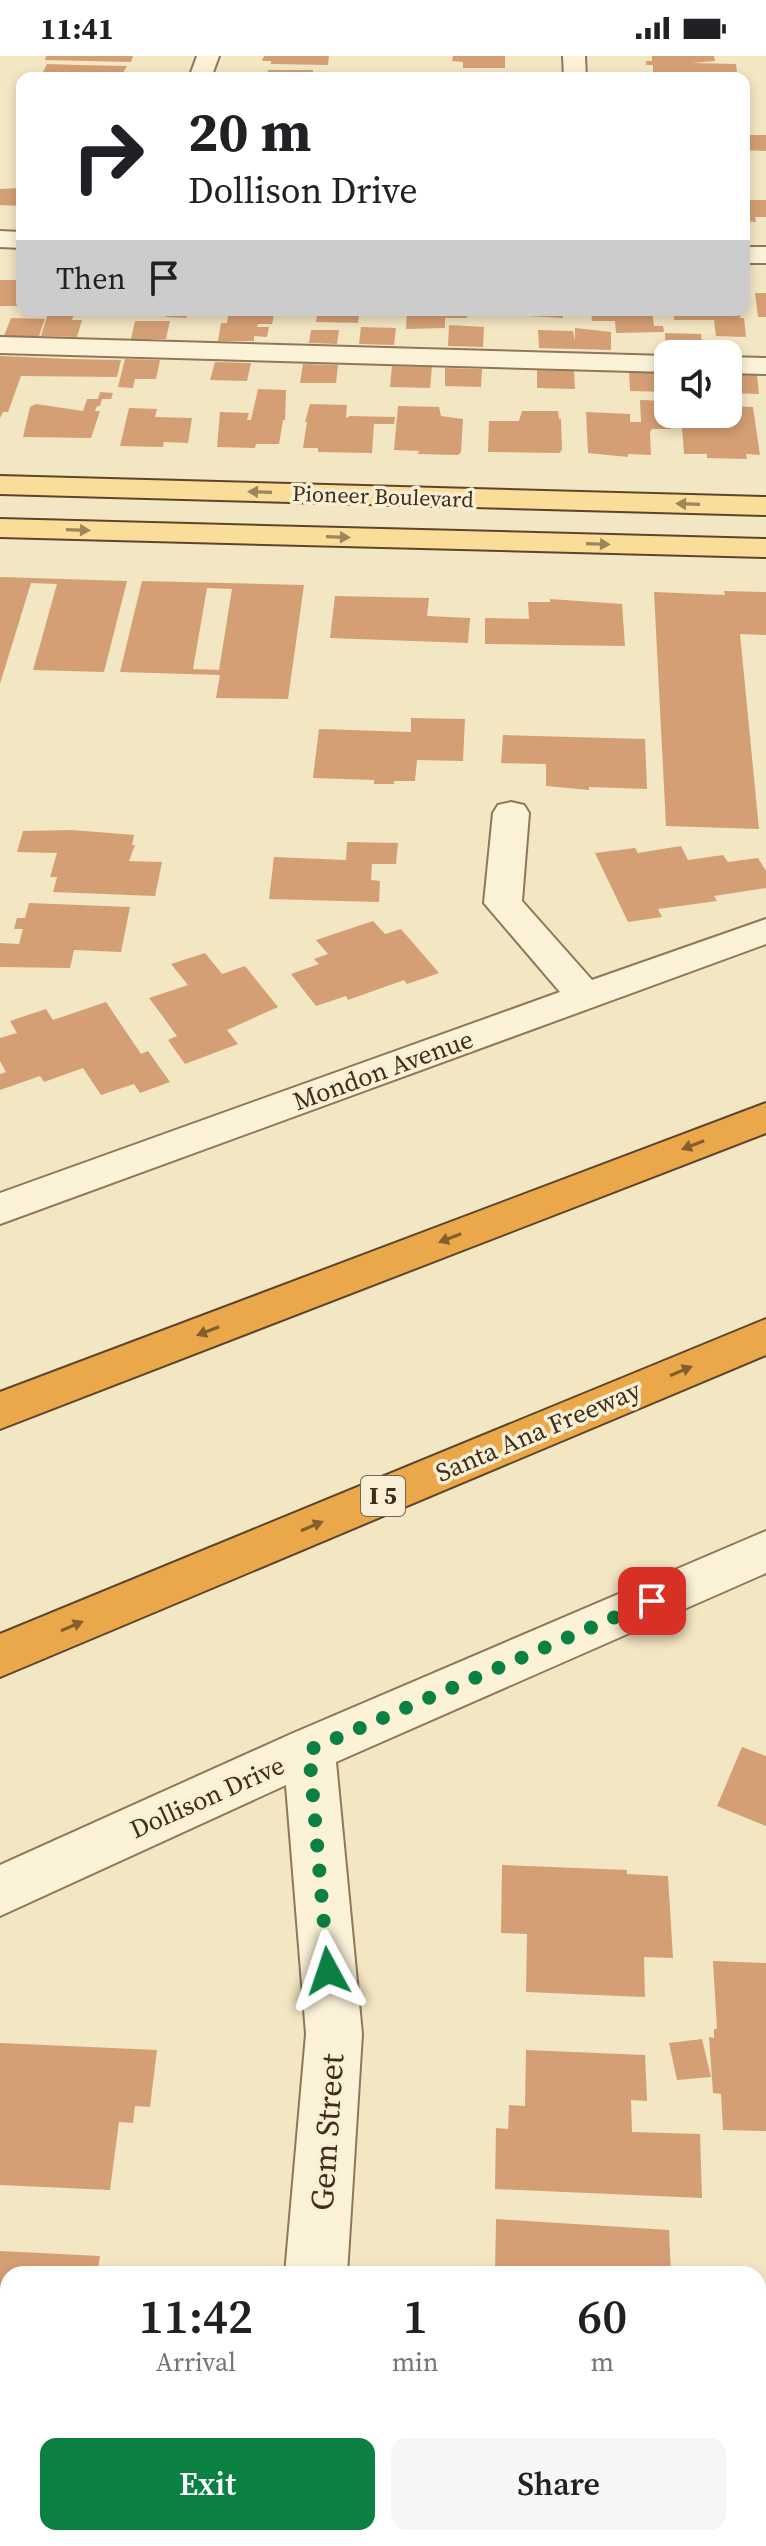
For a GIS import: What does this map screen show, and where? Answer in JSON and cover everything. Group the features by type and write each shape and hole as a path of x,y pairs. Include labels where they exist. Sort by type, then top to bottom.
{"highway":[{"path":"0,1411 766,1117"},
{"name":"Santa Ana Freeway","path":"0,1656 766,1336"}],"main road":[{"name":"Pioneer Boulevard","path":"0,485 766,506"},
{"name":"Pioneer Boulevard","path":"0,528 766,548"}],"street":[{"path":"0,345 654,364"},
{"path":"742,365 766,366"},
{"path":"511,813 503,903 585,996"},
{"name":"Mondon Avenue","path":"0,1209 766,931"},
{"name":"Dollison Drive","path":"0,1891 309,1750 766,1551"},
{"name":"Gem Street","path":"309,1750 334,2034 317,2266"}],"building":[{"path":"46,56 133,56 131,62 45,60"},
{"path":"264,56 329,56 328,65 271,64 271,61 262,61"},
{"path":"453,56 505,56 505,68 463,68 463,62 452,61"},
{"path":"652,56 714,56 715,61 692,63 736,64 737,72 653,72 653,65 646,65 646,61 652,61"},
{"path":"47,64 127,66 124,72 43,72"},
{"path":"268,70 313,70 313,72"},
{"path":"750,135 766,135 766,151 750,150"},
{"path":"16,188 16,206 0,205 0,189"},
{"path":"750,200 766,200 766,217 755,217 756,222 750,222"},
{"path":"0,280 16,280 16,306 0,306"},
{"path":"755,293 766,293 766,317 758,317"},
{"path":"47,316 73,316 72,320 82,320 77,337 41,336"},
{"path":"228,316 274,316 272,324 258,324 257,327 269,327 267,337 254,336 254,341 218,341 221,323 227,323"},
{"path":"317,316 359,316 358,323 316,322"},
{"path":"407,316 467,316 445,318 445,328 406,329"},
{"path":"591,316 653,316 654,326 663,326 664,332 616,333 615,321 592,321"},
{"path":"674,316 740,316 744,318 746,337 716,336 714,320 674,320"},
{"path":"11,318 45,319 39,336 4,336"},
{"path":"135,321 170,321 166,339 131,339"},
{"path":"449,325 484,327 483,347 448,346"},
{"path":"361,327 396,328 394,345 359,344"},
{"path":"575,328 611,332 611,350 539,348 538,330 573,331 575,341"},
{"path":"311,330 339,330 337,344 309,343"},
{"path":"665,333 701,334 702,340 665,340"},
{"path":"0,356 121,360 117,377 21,376 8,412 3,412 0,418"},
{"path":"125,359 160,360 156,379 135,379 133,388 118,387"},
{"path":"215,362 251,363 247,381 210,380"},
{"path":"303,364 338,365 336,383 300,383"},
{"path":"392,366 432,367 430,388 390,387"},
{"path":"445,368 482,369 481,387 445,386"},
{"path":"537,370 574,371 575,389 537,388"},
{"path":"629,372 654,372 654,392 630,391"},
{"path":"742,374 757,375 759,394 742,393"},
{"path":"258,389 286,390 285,420 279,444 256,444 255,448 217,447 220,412 249,413 247,420 251,420"},
{"path":"100,392 113,393 111,399 102,399 100,406 97,406 95,411 100,411 91,438 23,437 30,407 36,404 83,411 87,399 98,399"},
{"path":"640,400 654,400 654,428 671,428 652,429 651,455 628,454 628,457 588,453 586,412 630,414 630,422 641,422"},
{"path":"310,404 347,405 346,418 395,417 394,424 374,424 372,453 318,452 318,448 303,448"},
{"path":"398,406 439,407 441,416 463,419 461,452 458,455 418,454 419,451 394,450"},
{"path":"742,407 753,407 760,455 746,454 747,459 684,454 682,428 742,428"},
{"path":"129,408 157,409 155,417 192,418 188,443 164,442 163,447 120,446"},
{"path":"522,411 558,411 562,450 559,453 488,452 489,421 519,421"},
{"path":"0,577 127,581 104,672 33,670 57,584 31,583 0,684"},
{"path":"142,581 304,585 288,699 216,698 220,675 120,672","holes":["207,588 232,589 219,670 193,669"]},
{"path":"724,591 766,592 766,635 740,634 759,829 666,826 654,592 725,595"},
{"path":"335,596 429,598 427,616 470,618 468,643 330,638"},
{"path":"550,599 622,604 625,646 485,644 485,618 529,619 528,602 550,602"},
{"path":"411,718 465,719 463,761 417,760 415,781 394,781 394,784 374,784 374,780 313,778 319,729 411,732"},
{"path":"503,735 645,739 647,789 589,787 589,790 546,786 546,764 501,763"},
{"path":"72,830 134,835 132,845 135,845 129,861 162,862 155,896 53,892 57,877 50,877 57,853 17,852 23,831"},
{"path":"347,842 398,843 396,864 372,864 371,880 380,881 379,902 269,899 274,857 346,860"},
{"path":"681,846 688,860 723,855 728,862 758,858 766,871 766,888 714,896 717,901 658,909 662,917 628,922 595,853 635,848 638,853"},
{"path":"29,903 130,907 121,952 74,950 70,968 0,967 0,943 19,944 23,929 14,929 17,918 25,918"},
{"path":"373,921 385,934 401,929 439,973 407,984 404,980 348,1000 346,996 316,1006 291,974 319,964 314,959 328,954 316,940"},
{"path":"205,953 222,974 245,966 278,1007 227,1030 238,1044 185,1064 168,1040 177,1036 149,998 188,985 171,964"},
{"path":"106,1002 141,1054 148,1051 170,1082 140,1093 134,1084 101,1095 83,1068 44,1082 40,1076 0,1090 0,1074 6,1072 0,1061 0,1038 17,1033 10,1021 46,1009 53,1020"},
{"path":"742,1747 766,1756 766,1826 717,1806"},
{"path":"502,1865 627,1870 627,1874 668,1876 673,1958 644,1957 645,1997 526,1992 527,1934 501,1933"},
{"path":"713,1961 766,1963 766,2131 723,2130 721,2094 713,2093 709,2037 714,2038 714,2029 717,2029"},
{"path":"702,2039 711,2077 677,2080 669,2043"},
{"path":"0,2043 157,2050 150,2107 135,2106 133,2123 119,2122 110,2190 0,2185"},
{"path":"526,2050 645,2055 647,2101 631,2100 632,2132 700,2134 702,2198 495,2189 496,2128 508,2129 509,2105 525,2106"},
{"path":"496,2219 669,2230 671,2266 495,2266"},
{"path":"0,2251 100,2256 98,2266 0,2266"}],"route":[{"path":"328,1971 309,1750 652,1601"}]}
